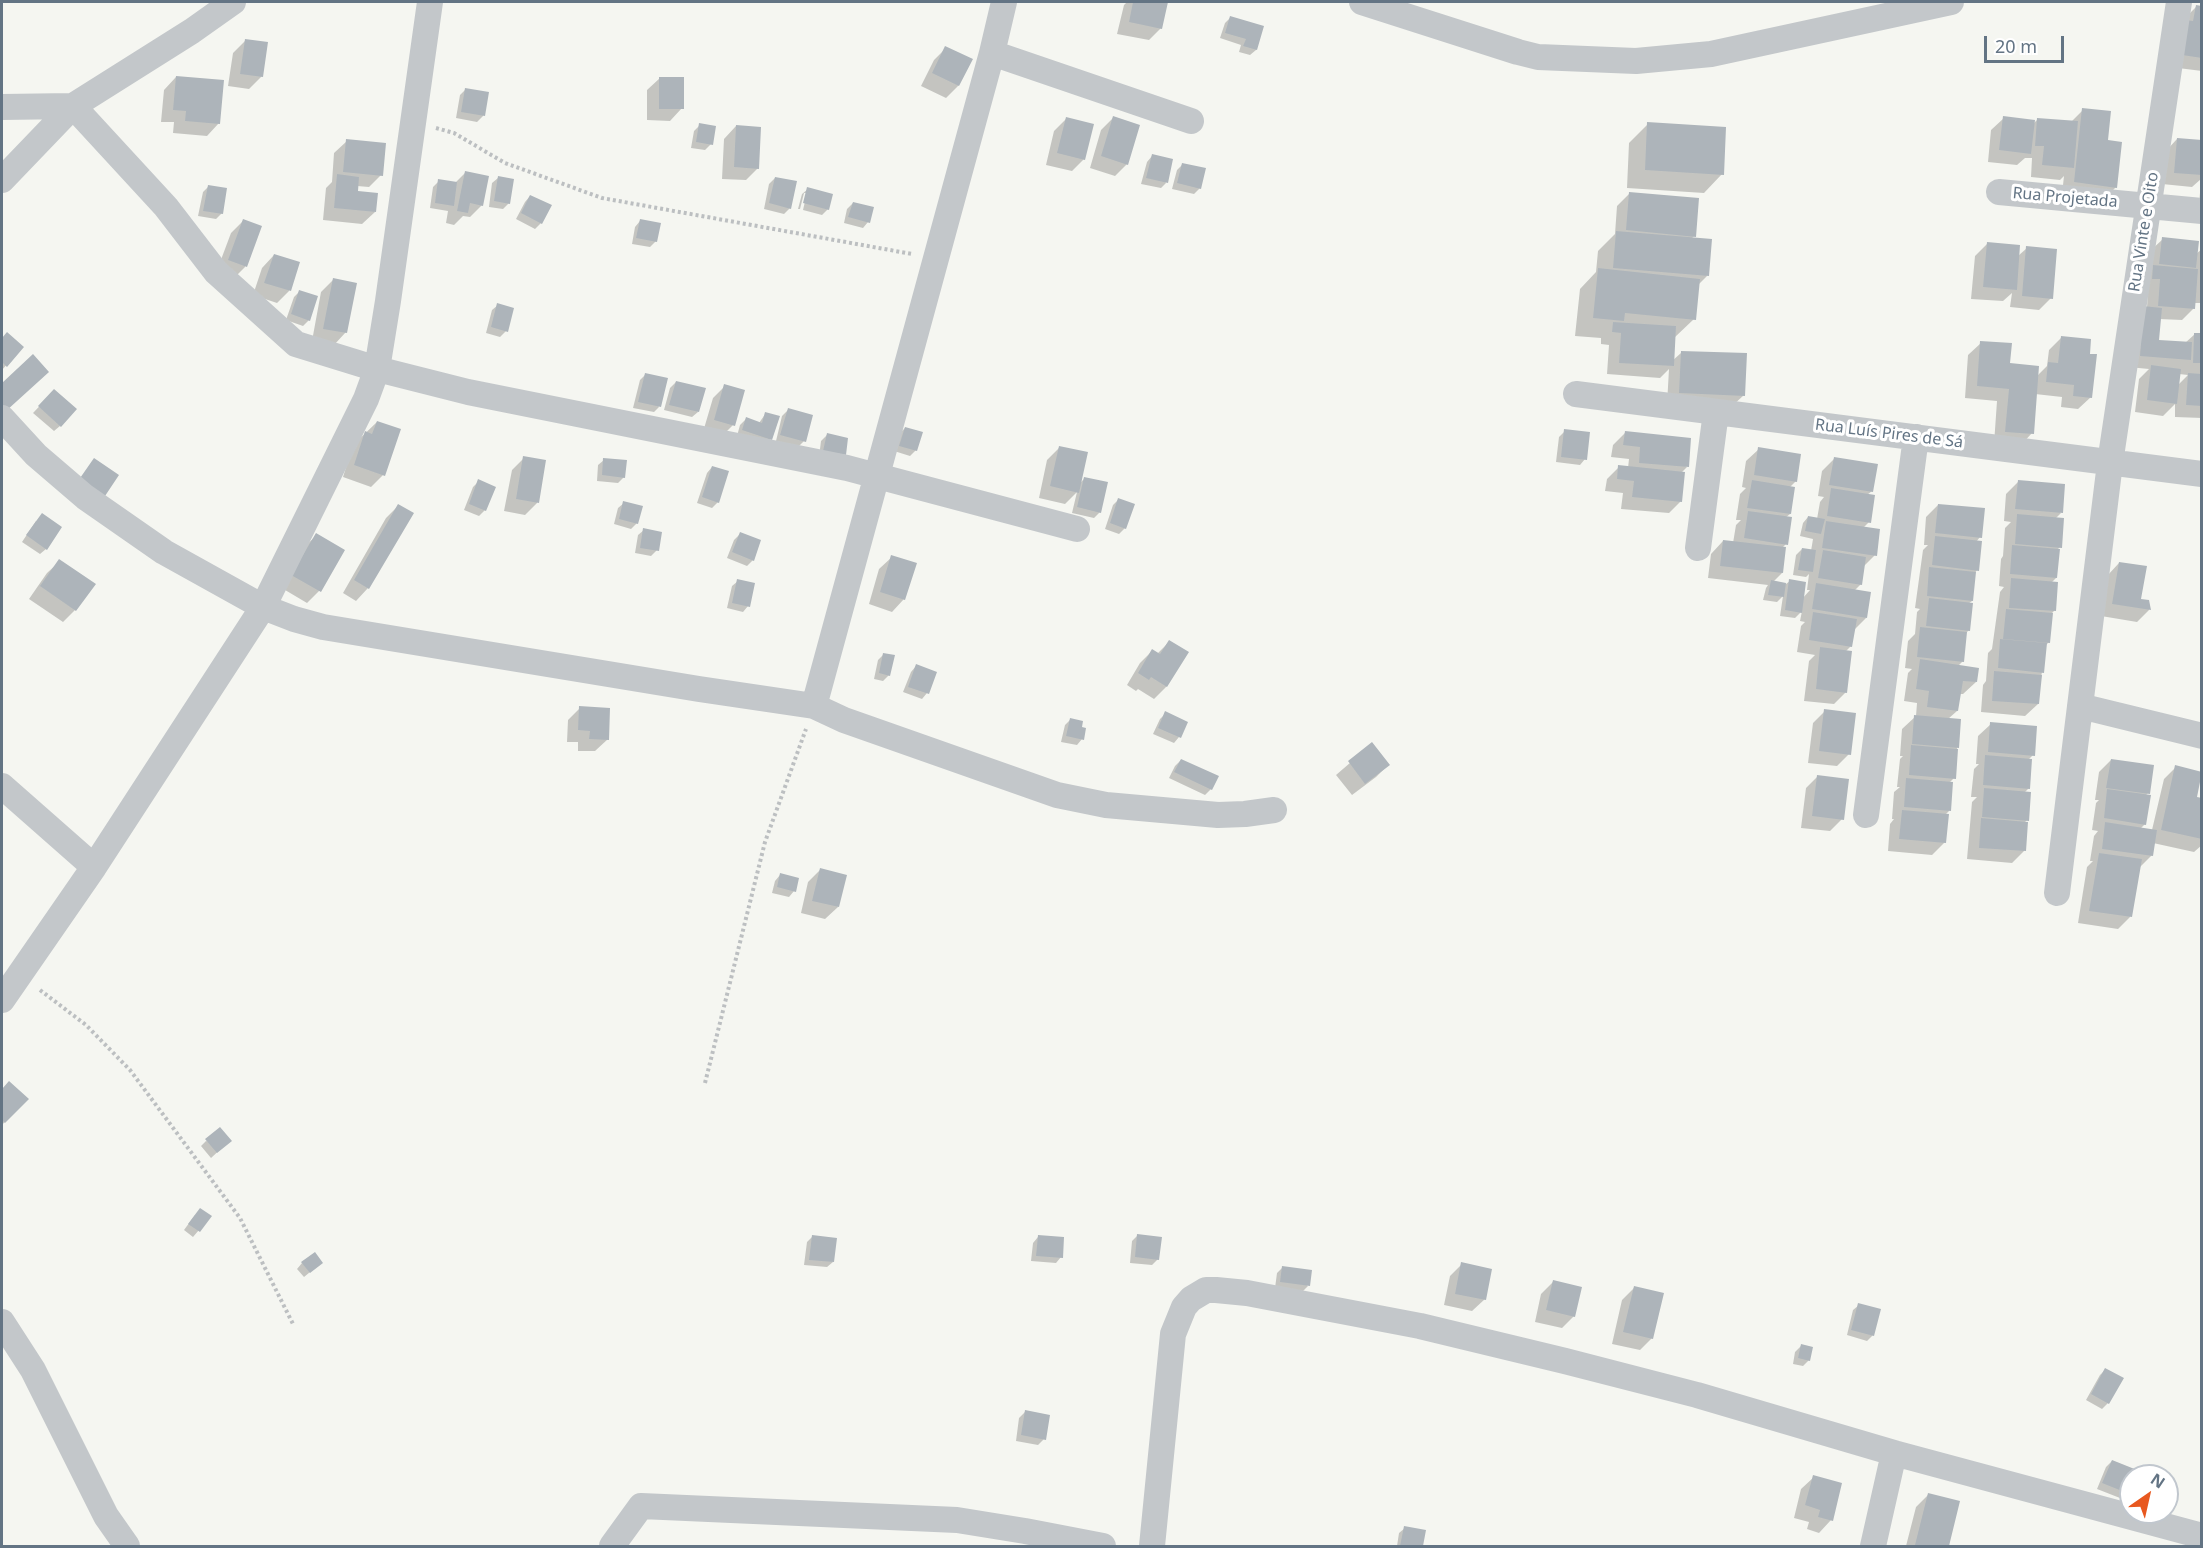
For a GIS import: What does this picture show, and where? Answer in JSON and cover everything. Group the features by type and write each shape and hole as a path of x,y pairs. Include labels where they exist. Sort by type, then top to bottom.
{"street":[{"path":"2,180 73,106 192,31 233,2"},
{"path":"2,1000 94,867 263,607 366,399 377,369 430,2"},
{"path":"814,706 937,258 1004,2"},
{"path":"1362,2 1538,57 1636,61 1711,54 1951,2"},
{"name":"Rua Vinte e Oito","path":"2057,893 2110,463 2179,2"},
{"path":"992,53 1191,122"},
{"path":"2,107 73,106 166,207 216,272 296,344 377,369 468,392 847,468 1077,529"},
{"name":"Rua Projetada","path":"1999,192 2149,204 2202,211"},
{"name":"Rua Luís Pires de Sá","path":"1576,394 2202,474"},
{"path":"1698,548 1716,412"},
{"path":"2,418 36,455 85,497 164,552 263,607 294,619 323,627 814,706 844,720 1057,795 1106,805 1208,814 1245,814 1274,810"},
{"path":"1866,815 1916,437"},
{"path":"2080,706 2202,736"},
{"path":"2,786 94,867"},
{"path":"1152,1546 1173,1334 1191,1299 1206,1290 1247,1293 1420,1326 1698,1395 1894,1453 2202,1536"},
{"path":"2,1322 33,1370 106,1516 127,1546"},
{"path":"1873,1546 1894,1453"},
{"path":"612,1546 641,1506 957,1520 1103,1546"}],"path":[{"path":"414,122 454,133 505,164 602,198 937,258"},
{"path":"705,1083 765,842 814,706"},
{"path":"20,974 86,1026 130,1070 240,1218 294,1326"}],"building":[{"path":"1133,2 1168,2 1162,29 1129,22"},
{"path":"2196,5 2202,6 2202,58 2182,55 2186,20 2193,21"},
{"path":"1230,16 1264,26 1257,50 1243,46 1246,39 1225,33"},
{"path":"245,39 268,42 263,77 240,74"},
{"path":"945,46 973,59 959,86 932,73"},
{"path":"176,76 224,80 220,124 185,121 186,111 173,110"},
{"path":"659,77 684,77 684,109 659,109"},
{"path":"465,88 489,92 485,116 461,112"},
{"path":"2082,108 2111,111 2108,140 2122,142 2117,188 2074,182"},
{"path":"1113,116 1140,125 1128,165 1101,156"},
{"path":"2003,116 2035,120 2031,154 1999,150"},
{"path":"1066,117 1094,124 1085,160 1057,153"},
{"path":"2037,118 2078,121 2074,168 2042,165 2044,146 2035,146"},
{"path":"1647,122 1726,127 1724,175 1645,170"},
{"path":"699,123 716,126 713,145 696,142"},
{"path":"736,125 761,127 759,169 734,167"},
{"path":"2177,138 2202,140 2202,175 2174,173"},
{"path":"346,139 386,143 383,176 343,172"},
{"path":"1152,154 1173,159 1168,183 1146,178"},
{"path":"1182,163 1206,168 1201,189 1177,183"},
{"path":"465,171 489,176 483,206 470,203 468,213 457,211"},
{"path":"337,174 359,177 358,191 378,193 376,212 334,208"},
{"path":"498,176 514,179 510,204 494,201"},
{"path":"775,177 797,181 791,209 769,203"},
{"path":"438,179 457,182 454,206 435,203"},
{"path":"208,185 227,188 223,214 203,211"},
{"path":"807,187 833,194 829,210 803,203"},
{"path":"1629,192 1699,198 1696,237 1626,230"},
{"path":"530,195 552,205 542,224 521,213"},
{"path":"853,202 874,207 870,223 848,217"},
{"path":"243,219 262,226 247,267 228,260"},
{"path":"640,219 661,223 657,242 636,238"},
{"path":"1616,231 1712,239 1709,276 1613,268"},
{"path":"2162,237 2199,241 2196,268 2159,264"},
{"path":"1987,242 2020,245 2017,290 1983,287"},
{"path":"2026,246 2057,249 2053,299 2022,296"},
{"path":"274,254 300,262 291,291 264,283"},
{"path":"2153,265 2198,269 2195,309 2158,306 2160,279 2152,279"},
{"path":"1598,268 1700,279 1696,320 1625,313 1624,321 1593,318"},
{"path":"333,278 357,283 347,333 323,329"},
{"path":"299,290 318,296 310,321 291,314"},
{"path":"497,303 514,308 508,332 491,327"},
{"path":"2143,306 2162,308 2159,340 2192,342 2191,360 2140,356"},
{"path":"1613,322 1676,326 1674,366 1619,363 1621,333 1612,332"},
{"path":"7,332 24,347 7,367 2,362 2,338"},
{"path":"2194,333 2202,333 2202,363 2193,363"},
{"path":"2061,336 2091,339 2090,354 2097,354 2092,398 2073,396 2074,385 2046,382 2048,362 2058,363"},
{"path":"1980,341 2012,343 2010,363 2039,366 2034,434 2005,432 2009,389 1977,386"},
{"path":"1681,351 1747,353 1745,396 1679,393"},
{"path":"33,354 49,372 6,411 2,406 2,383"},
{"path":"2151,365 2181,369 2177,404 2147,400"},
{"path":"645,373 668,378 661,407 638,402"},
{"path":"2188,373 2202,374 2202,406 2186,405"},
{"path":"676,381 706,388 699,412 669,405"},
{"path":"724,384 745,390 735,426 714,420"},
{"path":"54,389 77,409 61,427 38,406"},
{"path":"788,408 813,415 806,442 780,435"},
{"path":"765,412 780,416 772,440 742,430 746,417 762,423"},
{"path":"377,421 401,429 385,476 354,465 365,431 372,434"},
{"path":"905,427 923,432 917,451 899,446"},
{"path":"1564,429 1590,432 1587,460 1561,457"},
{"path":"1625,431 1691,438 1689,467 1639,463 1640,447 1623,445"},
{"path":"827,433 848,438 846,455 823,451"},
{"path":"1059,446 1088,452 1079,493 1050,486"},
{"path":"1758,447 1801,454 1797,482 1754,475"},
{"path":"523,456 546,460 539,503 516,499"},
{"path":"1834,457 1878,464 1873,492 1829,485"},
{"path":"94,458 119,475 103,499 78,481"},
{"path":"603,458 627,460 625,478 602,475"},
{"path":"1618,465 1685,472 1682,502 1632,497 1634,481 1617,479"},
{"path":"712,466 729,471 719,503 702,497"},
{"path":"1084,477 1108,482 1101,513 1077,507"},
{"path":"478,479 496,487 486,511 469,504"},
{"path":"1752,480 1795,487 1791,514 1747,508"},
{"path":"2018,480 2065,484 2063,513 2015,509"},
{"path":"1831,488 1875,495 1871,523 1827,516"},
{"path":"1118,498 1135,504 1126,529 1110,523"},
{"path":"623,501 643,506 638,524 619,519"},
{"path":"398,504 414,513 369,589 354,580"},
{"path":"1938,504 1985,508 1982,538 1935,533"},
{"path":"1748,511 1792,517 1788,545 1744,538"},
{"path":"42,513 62,527 47,550 26,535"},
{"path":"2017,514 2064,518 2062,548 2015,544"},
{"path":"1808,516 1825,519 1821,534 1805,531"},
{"path":"1826,521 1880,529 1877,556 1822,548"},
{"path":"643,528 662,532 659,551 640,548"},
{"path":"740,532 761,540 754,561 732,552"},
{"path":"316,533 345,550 321,592 291,575"},
{"path":"1935,536 1982,541 1979,571 1932,565"},
{"path":"1723,540 1786,547 1783,573 1720,566"},
{"path":"2012,545 2060,549 2057,578 2010,574"},
{"path":"1802,548 1816,550 1813,572 1798,570"},
{"path":"1823,550 1866,557 1862,585 1818,578"},
{"path":"891,555 917,563 905,600 880,592"},
{"path":"59,559 96,584 76,611 40,586"},
{"path":"2119,562 2147,566 2141,599 2149,600 2151,610 2112,604"},
{"path":"1929,567 1976,572 1973,601 1927,596"},
{"path":"2011,578 2058,582 2056,611 2009,608"},
{"path":"737,579 755,583 750,607 732,603"},
{"path":"1789,579 1806,582 1802,613 1785,610"},
{"path":"1771,580 1786,583 1784,597 1768,595"},
{"path":"1816,583 1871,592 1867,618 1812,609"},
{"path":"1929,598 1973,603 1970,631 1926,626"},
{"path":"2006,609 2053,613 2050,643 2003,639"},
{"path":"1813,612 1857,619 1852,647 1809,640"},
{"path":"1920,627 1967,632 1964,662 1917,657"},
{"path":"2000,639 2047,643 2044,673 1998,668"},
{"path":"1169,640 1189,652 1167,687 1151,677 1149,680 1138,673 1152,649 1160,654"},
{"path":"1820,647 1852,651 1847,693 1816,689"},
{"path":"883,653 895,655 890,676 879,673"},
{"path":"1920,659 1979,668 1977,682 1963,681 1958,711 1927,707 1929,691 1916,689"},
{"path":"916,664 937,672 929,694 908,687"},
{"path":"1994,671 2042,675 2039,704 1992,701"},
{"path":"579,706 610,708 609,740 589,739 590,731 578,730"},
{"path":"1824,709 1856,713 1851,755 1819,751"},
{"path":"1165,711 1188,722 1181,738 1158,728"},
{"path":"1914,715 1961,719 1959,748 1912,744"},
{"path":"1070,718 1083,721 1082,727 1086,728 1084,740 1066,736"},
{"path":"1990,722 2037,726 2035,756 1988,752"},
{"path":"1372,742 1390,765 1365,784 1348,761"},
{"path":"1911,745 1958,749 1956,779 1909,775"},
{"path":"1985,755 2032,759 2030,789 1983,785"},
{"path":"1181,759 1219,776 1212,790 1174,772"},
{"path":"2111,759 2154,765 2150,794 2106,788"},
{"path":"2175,765 2202,772 2197,797 2202,798 2202,839 2161,830"},
{"path":"1817,775 1849,779 1844,820 1812,816"},
{"path":"1906,778 1953,782 1951,811 1904,807"},
{"path":"1984,788 2031,792 2029,821 1982,817"},
{"path":"2107,789 2151,795 2146,825 2104,818"},
{"path":"1902,810 1949,814 1946,843 1899,839"},
{"path":"1981,818 2028,822 2026,851 1979,848"},
{"path":"2105,822 2157,830 2153,856 2102,849"},
{"path":"2099,853 2142,859 2132,917 2089,911"},
{"path":"820,868 847,875 839,907 812,901"},
{"path":"780,873 799,878 796,892 777,887"},
{"path":"9,1081 29,1099 5,1123 2,1120 2,1089"},
{"path":"220,1127 232,1141 217,1153 205,1139"},
{"path":"200,1208 212,1216 200,1232 188,1224"},
{"path":"1137,1234 1162,1237 1159,1260 1135,1257"},
{"path":"812,1235 837,1238 834,1262 809,1260"},
{"path":"1038,1235 1064,1237 1063,1258 1036,1256"},
{"path":"315,1252 323,1263 310,1273 301,1262"},
{"path":"1461,1262 1492,1269 1486,1300 1455,1294"},
{"path":"1282,1266 1312,1270 1310,1286 1280,1282"},
{"path":"1553,1280 1582,1287 1575,1317 1546,1310"},
{"path":"1634,1286 1664,1293 1653,1339 1623,1332"},
{"path":"1858,1303 1881,1309 1874,1336 1851,1330"},
{"path":"1801,1344 1813,1347 1810,1361 1798,1358"},
{"path":"2105,1368 2124,1378 2109,1404 2091,1394"},
{"path":"1025,1410 1050,1415 1046,1440 1021,1435"},
{"path":"2112,1460 2122,1464 2119,1464 2119,1490 2102,1483"},
{"path":"1813,1475 1842,1483 1833,1521 1818,1517 1820,1510 1805,1505"},
{"path":"1928,1493 1960,1501 1949,1546 1915,1545"},
{"path":"1404,1526 1426,1530 1423,1546 1400,1546"}]}
